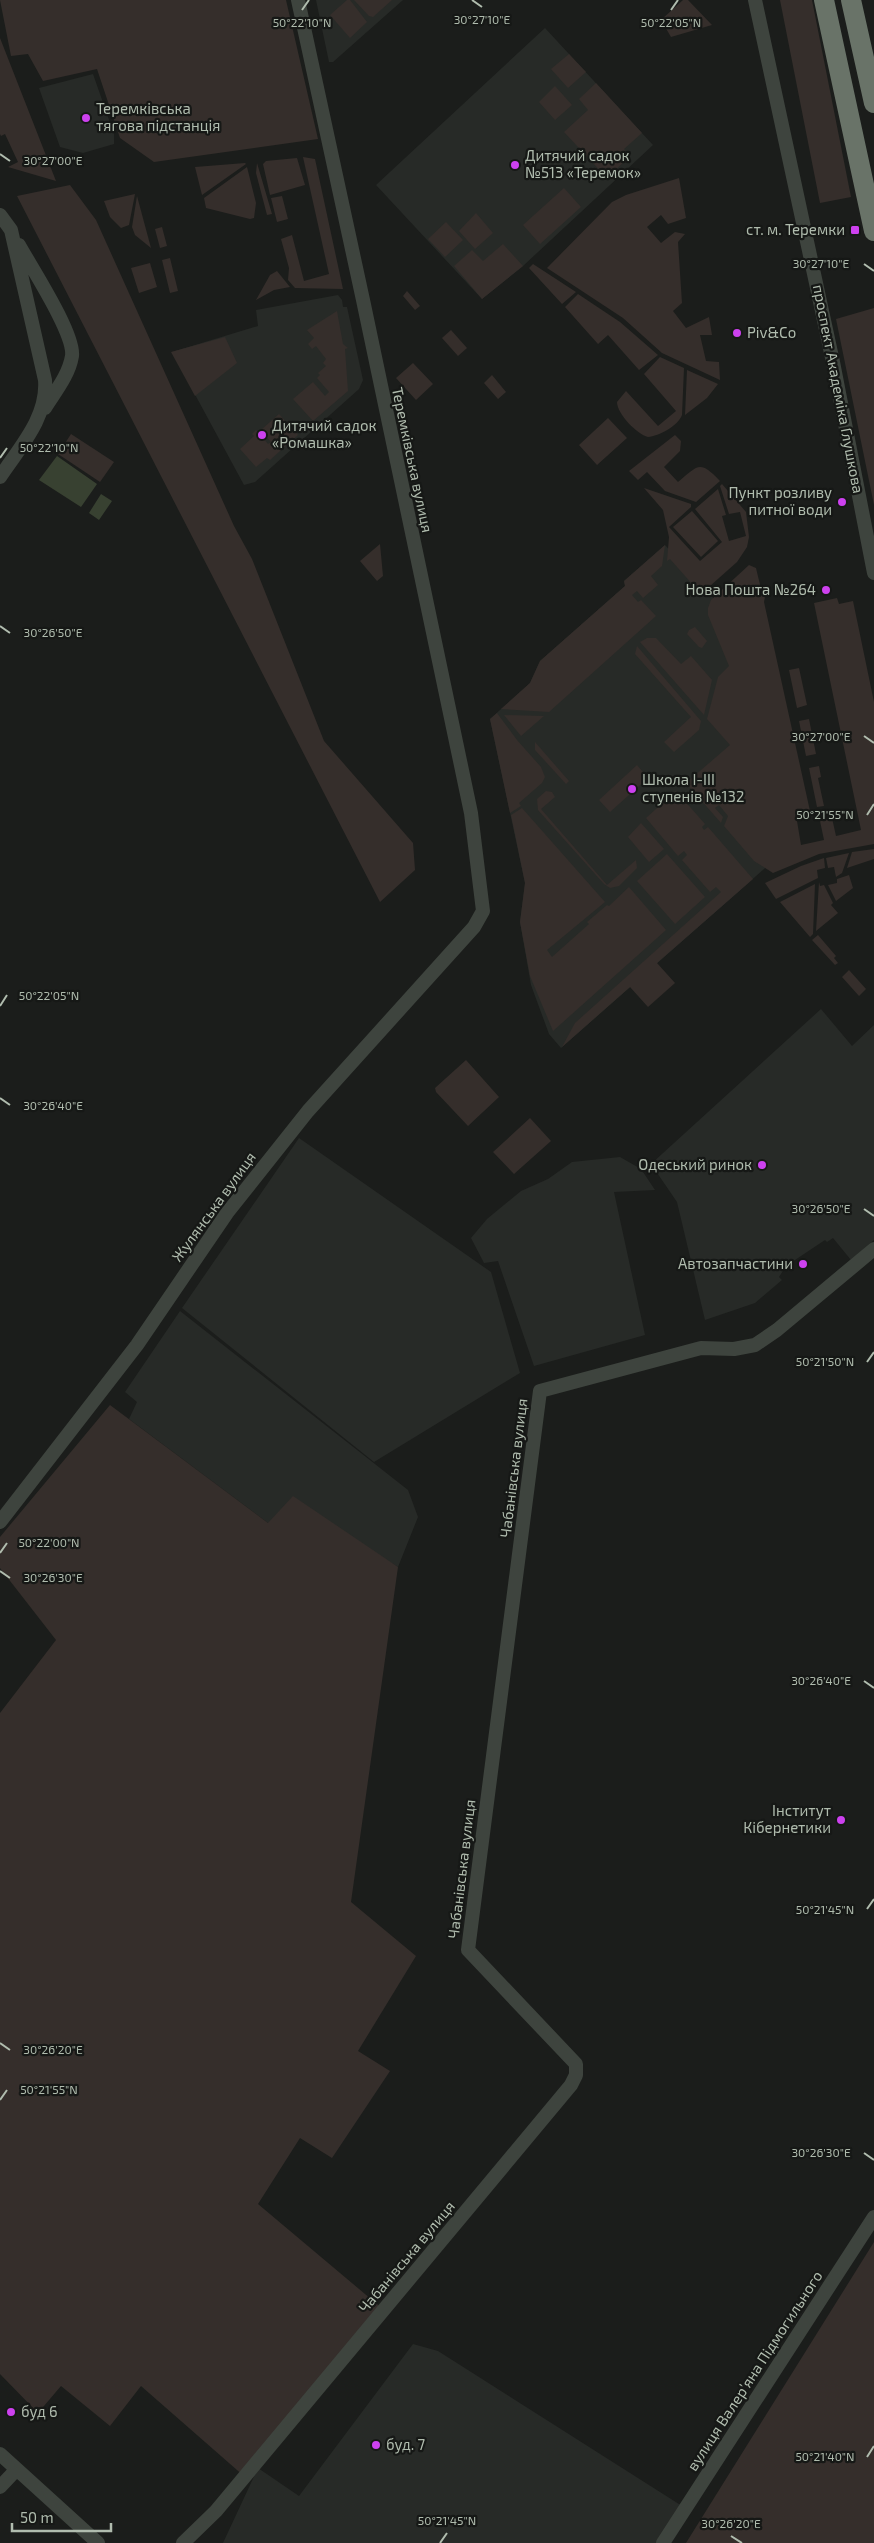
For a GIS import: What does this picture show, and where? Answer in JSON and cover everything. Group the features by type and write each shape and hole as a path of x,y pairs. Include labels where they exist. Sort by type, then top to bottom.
{"highway":[{"path":"824,0 874,231"},
{"path":"851,0 874,103"}],"street":[{"name":"Теремківська вулиця","path":"298,0 359,281 470,813 483,911 474,927"},
{"name":"проспект Академіка Глушкова","path":"755,0 833,362 874,573"},
{"path":"0,215 11,230 66,329 73,353 65,376 0,477"},
{"path":"11,230 45,380 44,404 38,419"},
{"name":"Жулянська вулиця","path":"0,1522 137,1345 227,1213 264,1166 308,1112 474,927"},
{"name":"Чабанівська вулиця","path":"183,2543 216,2511 571,2086 576,2075 576,2064 468,1950 540,1391 702,1348 734,1349 755,1345 777,1330 874,1249"},
{"name":"вулиця Валерʼяна Підмогильного","path":"663,2543 874,2217"},
{"path":"0,2454 98,2543"},
{"path":"0,2487 16,2470"}],"shaded area":[{"path":"0,0 286,0 318,139 154,162 120,138 97,69 43,81 28,54 11,56"},
{"path":"316,0 403,0 333,62 329,62"},
{"path":"347,0 350,0 367,22 350,38 330,15"},
{"path":"354,0 392,0 373,17 369,16"},
{"path":"683,0 688,0 712,25 671,37 661,20"},
{"path":"780,0 812,0 851,197 820,203"},
{"name":"Дитячий садок №513 «Теремок»","path":"545,28 653,145 523,266 482,299 376,185"},
{"path":"0,38 56,181 8,167 18,162 5,134 1,136 0,134"},
{"path":"569,54 586,72 568,88 551,69"},
{"path":"93,74 114,134 114,144 83,153 60,147 39,88"},
{"path":"596,83 642,133 624,149 630,156 607,178 564,132 588,110 579,99"},
{"path":"555,86 572,105 555,120 539,102"},
{"path":"303,157 315,159 343,289 295,288 288,280 289,268 281,239 292,235 304,281 329,274"},
{"path":"297,158 305,185 270,195 263,164 266,161"},
{"path":"257,163 272,214 267,215 256,173"},
{"path":"246,164 202,195 195,167"},
{"path":"247,167 256,203 254,218 250,219 206,208 204,198"},
{"path":"679,178 686,218 668,224 661,215 647,227 661,243 675,232 685,234 678,242 682,303 673,311 686,328 709,317 712,335 700,335 706,361 719,362 720,380 662,353 623,318 547,268 612,202 626,195"},
{"path":"70,185 96,220 234,526 252,559 324,741 413,843 415,870 380,902 17,196"},
{"path":"564,188 581,207 540,244 523,225"},
{"path":"135,194 129,225 121,228 110,217 104,201"},
{"path":"137,196 151,248 135,235 132,227"},
{"path":"282,196 288,219 277,222 271,198"},
{"path":"476,213 493,233 475,249 459,231"},
{"path":"446,222 463,240 445,257 428,239"},
{"path":"162,227 167,246 160,248 155,229"},
{"path":"503,244 523,266 482,299 454,266 472,250 483,261"},
{"path":"170,258 178,291 170,293 162,260"},
{"path":"150,263 157,287 139,293 131,268"},
{"path":"533,264 576,292 562,304 529,268"},
{"path":"277,271 290,287 274,290 256,300 270,275"},
{"path":"407,291 420,306 415,310 403,296"},
{"path":"578,294 620,322 658,355 639,370 608,335 598,344 565,307"},
{"name":"Дитячий садок «Ромашка»","path":"338,295 342,300 343,307 347,307 363,380 359,389 255,482 244,485 172,352 258,326 256,310"},
{"path":"874,308 874,505 836,319"},
{"path":"337,311 343,344 348,348 345,349 348,391 313,421 293,399 313,382 325,396 329,392 317,378 320,375 318,373 326,366 323,363 326,359 316,346 312,349 308,344 314,338 307,330"},
{"path":"451,330 467,348 458,356 442,338"},
{"path":"225,337 237,363 195,396 171,352"},
{"path":"660,357 684,368 682,415 677,423 668,430 648,437 628,423 620,412 617,402 626,391 658,426 676,411 644,374"},
{"path":"413,363 433,384 416,400 396,378"},
{"path":"687,370 718,384 707,398 685,415"},
{"path":"492,375 506,392 498,399 484,383"},
{"path":"279,414 298,435 270,460 267,458 256,467 240,449 254,436 252,434 256,430 268,444 271,442 261,430"},
{"path":"608,418 627,438 597,465 579,445"},
{"path":"71,434 114,462 100,482 58,454"},
{"path":"675,435 681,441 680,451 664,467 678,482 699,467 703,467 720,481 696,502 665,491 647,472 638,480 629,471"},
{"path":"57,456 97,484 81,507 39,480"},
{"path":"722,484 746,512 749,537 747,547 737,562 701,594 670,559 667,561 669,537 663,510 644,488 691,504 691,507 669,527 700,561 722,542 695,509 718,489 726,515 722,516 729,541 746,536 740,512 729,514 720,486"},
{"path":"101,494 112,501 99,520 89,513"},
{"path":"692,511 718,541 701,557 673,527"},
{"path":"380,544 383,576 377,581 360,561"},
{"name":"Школа І-ІІІ ступенів №132","path":"665,545 725,611 773,861 561,1048 549,1034 531,985 520,922 525,883 490,719 530,683 540,661 625,586 624,581"},
{"path":"665,545 662,566 651,576 658,585 643,598 637,591 632,595 638,602 641,600 656,616 549,712 501,709 530,683 540,661 625,586 624,581"},
{"path":"749,565 756,568 762,593 765,597 764,602 810,811 808,818 797,821 801,845 824,840 820,821 832,818 836,836 861,830 814,603 837,598 839,604 853,601 874,702 874,844 819,854 773,873 754,861 724,826 728,816 719,805 715,808 723,817 721,823 686,783 730,745 707,719 718,677 729,666 708,615 708,608 711,600"},
{"path":"695,627 707,641 702,648 687,634 689,630"},
{"path":"647,638 656,638 681,664 691,656 712,680 704,715 640,642"},
{"path":"637,646 701,721 699,730 674,752 664,742 691,717 635,654"},
{"path":"799,668 807,705 797,708 789,670"},
{"path":"497,713 517,740 541,767 545,777 542,783 519,803 521,806 510,813 490,719"},
{"path":"504,715 544,716 521,736"},
{"path":"809,719 816,754 806,756 799,721"},
{"path":"535,742 569,781 566,784 535,750"},
{"path":"637,765 648,778 610,812 599,800"},
{"path":"819,766 821,777 818,778 824,806 817,807 809,768"},
{"path":"546,791 552,792 555,797 541,809 607,885 636,860 637,868 619,886 610,888 604,884 538,810 537,799"},
{"path":"676,791 705,824 702,827 704,830 708,827 753,879 657,963 675,983 648,1007 630,987 562,1047 575,1023 721,892 716,887 710,892 682,860 687,855 684,851 678,856 646,818"},
{"path":"522,808 605,902 547,950 552,957 589,924 587,922 607,905 609,906 629,887 666,930 553,1031 530,976 520,922 525,883 511,815"},
{"path":"641,823 664,849 649,862 628,837"},
{"path":"874,849 874,859 847,868 852,852"},
{"path":"849,853 842,873 836,877 834,867 828,868 826,858"},
{"path":"667,854 705,897 675,924 637,881"},
{"path":"824,858 825,868 817,870 818,878 776,899 765,883 801,866"},
{"path":"849,875 853,888 836,901 828,885 837,883 837,879"},
{"path":"819,882 820,886 824,885 833,903 831,905 838,913 816,931"},
{"path":"815,884 813,934 810,937 780,902"},
{"path":"818,935 836,956 834,958 838,963 835,965 812,940"},
{"path":"849,970 866,989 859,996 842,977"},
{"name":"Одеський ринок","path":"821,1009 852,1046 874,1025 874,1240 851,1260 833,1238 827,1242 825,1240 786,1266 779,1277 782,1280 755,1303 705,1320 677,1202 651,1164"},
{"path":"466,1060 499,1097 468,1126 436,1092 435,1088"},
{"path":"530,1118 551,1141 514,1174 493,1152"},
{"path":"299,1138 491,1272 520,1373 374,1462 182,1308"},
{"path":"620,1157 641,1169 655,1190 614,1192 645,1335 534,1366 498,1261 484,1263 471,1238 487,1219 521,1191 548,1179 572,1162"},
{"path":"180,1311 408,1490 418,1517 398,1567 341,1532 268,1523 129,1419 137,1402 125,1392"},
{"path":"110,1405 268,1523 293,1496 398,1567 351,1902 416,1956 358,2051 390,2071 332,2158 300,2138 258,2204 384,2310 245,2477 141,2386 110,2426 61,2386 38,2413 0,2374 0,1713 56,1640 0,1568 0,1537"},
{"path":"874,2242 874,2543 686,2543"},
{"path":"413,2344 438,2351 682,2506 658,2543 223,2543 258,2468 299,2496"}],"place":[{"name":"Теремківська тягова підстанція","path":"86,118"},
{"name":"Дитячий садок №513 «Теремок»","path":"515,165"},
{"name":"ст. м. Теремки","path":"855,230"},
{"name":"Piv&Co","path":"737,333"},
{"name":"Дитячий садок «Ромашка»","path":"262,435"},
{"name":"Пункт розливу питної води","path":"842,502"},
{"name":"Нова Пошта №264","path":"826,590"},
{"name":"Школа І-ІІІ ступенів №132","path":"632,789"},
{"name":"Одеський ринок","path":"762,1165"},
{"name":"Автозапчастини","path":"803,1264"},
{"name":"Інститут Кібернетики","path":"841,1820"},
{"name":"буд 6","path":"11,2412"},
{"name":"буд. 7","path":"376,2445"}]}
